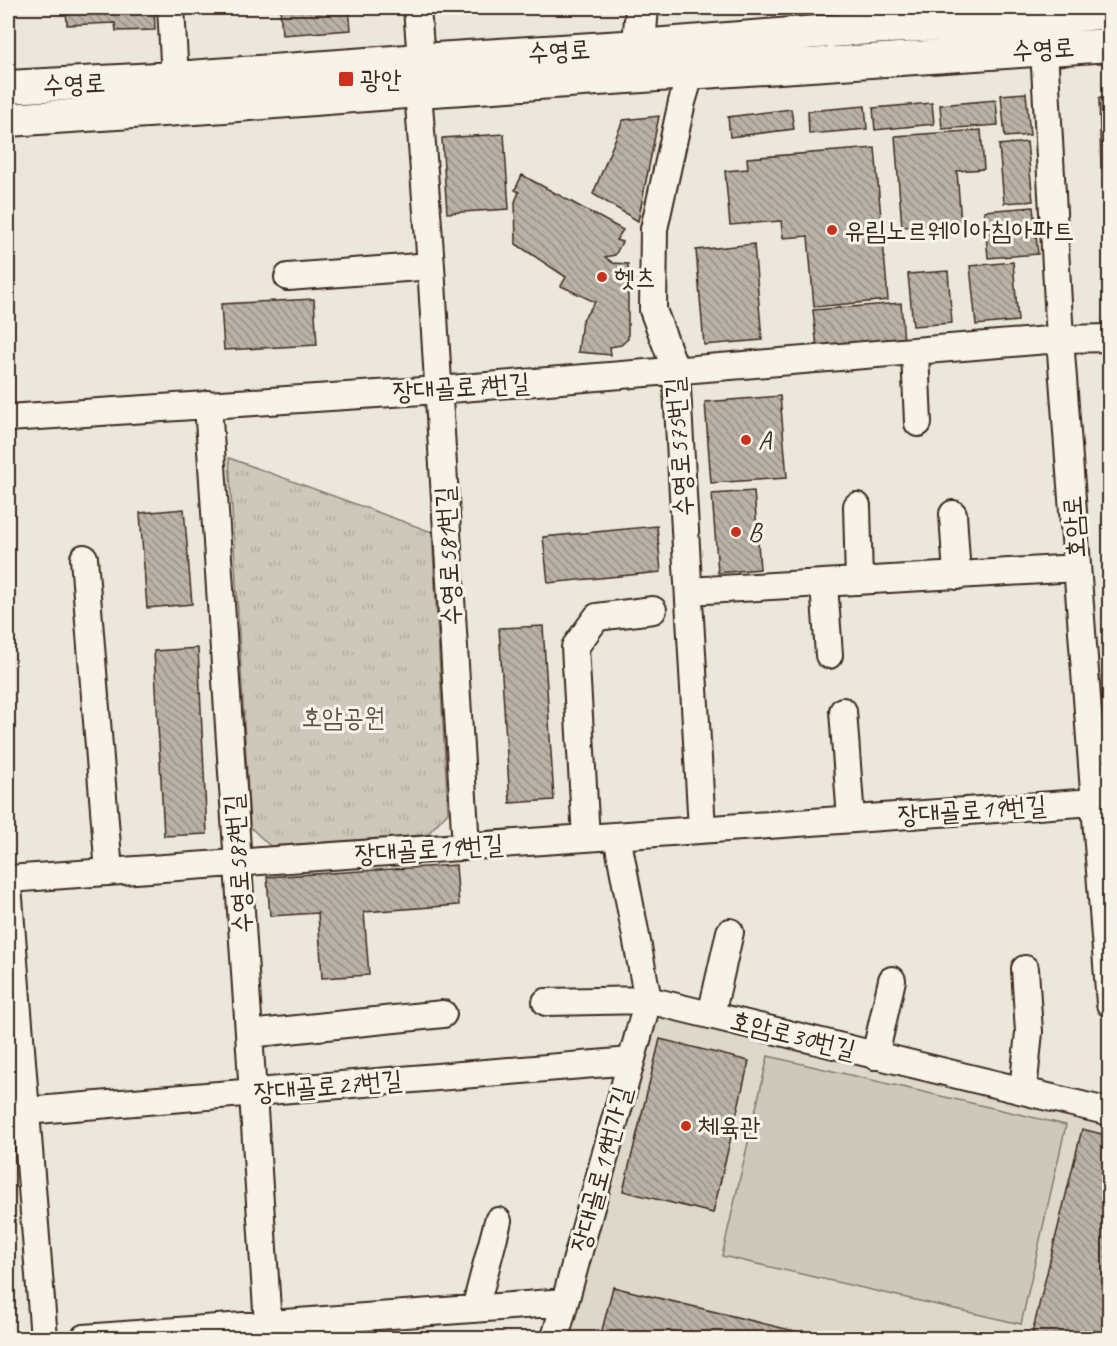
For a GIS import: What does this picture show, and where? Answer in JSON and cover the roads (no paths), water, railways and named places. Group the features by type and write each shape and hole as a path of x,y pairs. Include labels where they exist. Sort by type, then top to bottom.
{"main road":[{"path":"637,61 642,8"},
{"name":"수영로","path":"8,120 418,91 637,61 874,18 1034,19 1110,12"},
{"name":"수영로","path":"8,87 175,78 421,60 637,61 691,72 1110,45"}],"street":[{"path":"171,8 175,78"},
{"path":"417,8 421,60"},
{"name":"호암로","path":"1044,49 1060,339 1110,1004"},
{"name":"수영로575번길","path":"691,72 682,102 654,230 652,310 676,371 702,830"},
{"name":"수영로581번길","path":"418,91 431,266 466,847"},
{"path":"288,277 431,266"},
{"name":"장대골로7번길","path":"8,418 438,390 1060,339 1110,338"},
{"path":"915,352 918,423"},
{"name":"수영로587번길","path":"208,404 268,1325"},
{"path":"857,506 859,581"},
{"path":"953,514 957,576"},
{"path":"84,558 109,872"},
{"path":"689,591 1077,568"},
{"path":"824,584 830,655"},
{"path":"586,838 575,647 597,617 653,610"},
{"path":"843,711 851,819"},
{"name":"장대골로19번길","path":"8,879 1094,802"},
{"name":"장대골로19번가길","path":"555,1338 648,1000 617,836"},
{"path":"8,886 16,1113 44,1338"},
{"name":"호암로30번길","path":"711,1015 730,932"},
{"path":"1023,1091 1029,1032 1025,969"},
{"name":"호암로30번길","path":"875,1056 892,980"},
{"path":"546,1002 648,1000"},
{"name":"호암로30번길","path":"648,1000 1110,1112"},
{"path":"249,1034 443,1014"},
{"name":"장대골로27번길","path":"16,1113 631,1061"},
{"path":"475,1309 498,1221"},
{"path":"84,1338 565,1302"}],"place":[{"name":"광안","path":"346,79"},
{"name":"유림노르웨이아침아파트","path":"832,230"},
{"name":"헷츠","path":"602,277"},
{"name":"A","path":"746,440"},
{"name":"B","path":"736,532"},
{"name":"체육관","path":"686,1126"}],"park label":[{"name":"호암공원","path":"343,717"}]}
